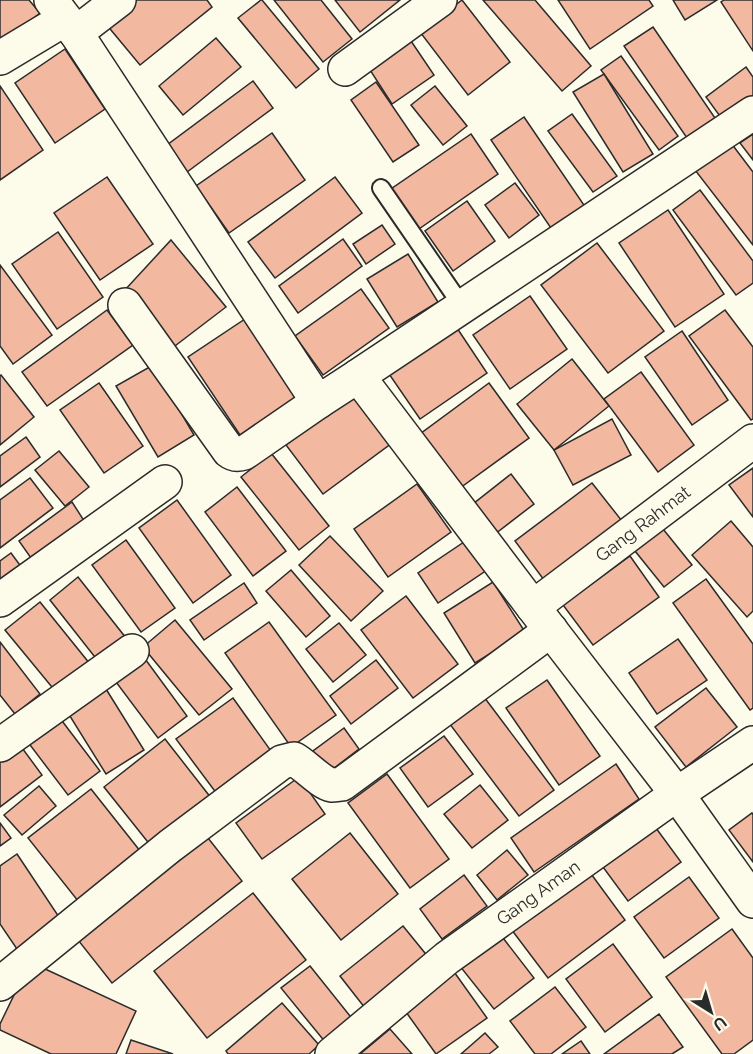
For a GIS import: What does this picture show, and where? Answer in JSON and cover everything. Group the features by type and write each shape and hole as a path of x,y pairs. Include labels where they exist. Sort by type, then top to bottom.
{"street":[{"path":"0,58 64,17 118,0"},
{"path":"345,69 440,0"},
{"path":"64,17 318,402"},
{"path":"125,305 229,451 244,453 753,113"},
{"path":"358,376 677,794 753,901"},
{"name":"Gang Rahmat","path":"0,984 170,846 282,762 294,759 331,785 342,784 753,441"},
{"path":"0,600 165,482"},
{"path":"0,745 132,651"},
{"name":"Gang Aman","path":"333,1054 447,958 677,794 753,744"}],"lane":[{"path":"381,188 462,306"}],"building":[{"path":"0,0 29,0 40,13 0,45"},
{"path":"136,0 207,0 212,7 140,65 106,24"},
{"path":"261,0 319,69 296,88 238,18"},
{"path":"274,0 321,0 352,39 323,62"},
{"path":"335,0 400,0 360,32"},
{"path":"462,0 510,62 468,95 420,32"},
{"path":"483,0 535,0 591,66 562,91"},
{"path":"558,0 649,0 653,6 590,49"},
{"path":"673,0 717,0 685,20"},
{"path":"724,0 753,0 753,51 721,2"},
{"path":"653,27 715,118 687,138 624,46"},
{"path":"216,38 241,67 183,115 159,86"},
{"path":"411,41 434,75 392,104 370,70"},
{"path":"65,49 105,109 55,143 15,83"},
{"path":"621,56 678,136 659,150 601,70"},
{"path":"746,67 753,77 753,96 722,119 706,97"},
{"path":"604,74 653,154 623,172 573,92"},
{"path":"253,81 273,108 179,178 159,151"},
{"path":"376,82 419,145 393,162 351,100"},
{"path":"0,86 43,150 0,180"},
{"path":"435,86 467,126 443,145 411,105"},
{"path":"572,114 617,176 593,192 548,131"},
{"path":"524,117 588,211 555,234 491,140"},
{"path":"272,133 305,180 229,233 196,186"},
{"path":"471,134 498,174 416,231 388,191"},
{"path":"753,134 753,160 740,143"},
{"path":"731,143 753,172 753,245 695,170"},
{"path":"107,177 153,244 100,280 54,213"},
{"path":"335,177 362,213 275,278 248,242"},
{"path":"515,183 539,215 509,238 485,205"},
{"path":"700,190 753,261 753,283 736,295 673,210"},
{"path":"467,201 495,241 453,271 425,231"},
{"path":"668,210 724,294 675,327 619,243"},
{"path":"382,225 395,244 366,264 353,244"},
{"path":"58,232 103,297 57,329 12,264"},
{"path":"343,239 362,266 298,313 279,286"},
{"path":"171,240 226,307 167,352 123,292"},
{"path":"597,243 664,331 608,373 541,285"},
{"path":"408,254 438,302 397,327 367,279"},
{"path":"0,265 52,335 13,364 0,346"},
{"path":"361,289 389,328 323,375 295,336"},
{"path":"530,296 567,349 510,389 473,335"},
{"path":"107,310 133,345 47,406 22,372"},
{"path":"725,310 753,347 753,419 751,420 689,336"},
{"path":"248,317 300,395 240,435 188,357"},
{"path":"455,325 487,373 420,419 387,371"},
{"path":"682,331 728,400 692,425 645,357"},
{"path":"572,359 609,406 554,450 517,404"},
{"path":"153,365 194,435 158,457 116,386"},
{"path":"641,372 694,445 658,472 604,399"},
{"path":"0,376 34,417 0,445"},
{"path":"99,383 143,446 104,473 60,410"},
{"path":"489,383 529,438 460,488 420,434"},
{"path":"359,391 396,440 323,494 286,445"},
{"path":"612,419 631,455 573,485 554,450"},
{"path":"26,437 40,457 0,487 0,456"},
{"path":"59,451 89,487 65,506 35,470"},
{"path":"271,453 329,526 299,550 241,477"},
{"path":"753,468 753,517 729,485"},
{"path":"511,474 534,504 495,534 473,504"},
{"path":"30,478 53,508 0,548 0,500"},
{"path":"592,483 622,521 544,580 515,541"},
{"path":"417,484 451,532 388,577 354,529"},
{"path":"237,487 286,551 253,576 205,512"},
{"path":"177,500 231,575 193,603 139,528"},
{"path":"72,502 90,530 38,568 19,541"},
{"path":"731,521 753,547 753,611 747,617 692,555"},
{"path":"659,524 692,565 664,587 631,546"},
{"path":"330,536 383,591 351,621 299,565"},
{"path":"126,540 175,608 141,632 92,565"},
{"path":"467,540 487,570 438,603 418,573"},
{"path":"11,553 28,576 0,597 0,561"},
{"path":"630,556 659,597 593,645 563,605"},
{"path":"291,570 330,616 306,637 266,591"},
{"path":"78,577 126,638 98,661 50,600"},
{"path":"706,579 753,644 753,708 750,710 673,603"},
{"path":"493,582 525,632 475,663 444,613"},
{"path":"244,583 257,603 204,640 190,620"},
{"path":"406,596 458,664 413,698 361,630"},
{"path":"40,602 90,664 56,692 5,630"},
{"path":"175,620 232,689 199,715 143,647"},
{"path":"269,622 336,715 291,747 225,653"},
{"path":"339,623 366,655 333,682 306,649"},
{"path":"678,639 707,680 657,714 629,673"},
{"path":"0,642 40,694 15,714 0,695"},
{"path":"140,652 187,716 158,738 110,674"},
{"path":"376,660 398,688 351,724 330,696"},
{"path":"547,680 600,756 559,785 506,708"},
{"path":"706,688 737,727 686,767 655,727"},
{"path":"106,689 144,750 106,774 68,713"},
{"path":"481,693 554,790 519,816 446,719"},
{"path":"233,698 276,758 220,798 176,739"},
{"path":"53,709 100,771 68,795 21,733"},
{"path":"344,728 359,749 329,772 313,751"},
{"path":"444,736 473,774 428,807 400,768"},
{"path":"14,737 42,775 0,807 0,748"},
{"path":"165,739 215,803 155,851 104,787"},
{"path":"616,764 639,799 534,872 511,838"},
{"path":"387,774 449,859 410,888 348,803"},
{"path":"299,777 325,814 262,859 236,823"},
{"path":"480,785 508,820 472,848 444,814"},
{"path":"39,786 56,806 22,835 4,815"},
{"path":"91,789 148,861 86,911 28,838"},
{"path":"752,813 753,815 753,862 729,830"},
{"path":"0,823 11,838 0,846"},
{"path":"653,824 681,862 628,901 600,863"},
{"path":"350,833 398,894 341,940 292,879"},
{"path":"208,838 242,881 112,983 78,940"},
{"path":"507,850 528,875 497,900 477,875"},
{"path":"17,854 65,926 21,955 0,924 0,866"},
{"path":"586,867 625,920 548,978 508,925"},
{"path":"464,875 487,906 442,939 420,909"},
{"path":"689,877 719,918 664,958 634,917"},
{"path":"253,893 306,960 207,1038 154,971"},
{"path":"403,926 429,958 365,1008 340,976"},
{"path":"732,929 753,958 753,1040 734,1054 722,1054 666,977"},
{"path":"500,934 534,978 494,1009 459,965"},
{"path":"613,944 652,997 605,1032 566,979"},
{"path":"30,962 136,1011 116,1054 51,1054 0,1030 0,1024"},
{"path":"310,966 354,1021 326,1043 281,988"},
{"path":"452,969 487,1018 436,1054 401,1005"},
{"path":"555,987 586,1027 551,1054 535,1054 510,1021"},
{"path":"282,1003 319,1045 309,1054 228,1054 226,1051"},
{"path":"659,1014 683,1047 672,1054 604,1054"},
{"path":"390,1029 412,1054 360,1054"},
{"path":"485,1033 498,1047 489,1054 461,1054"},
{"path":"131,1040 173,1054 126,1054"},
{"path":"581,1041 590,1054 562,1054"}]}
